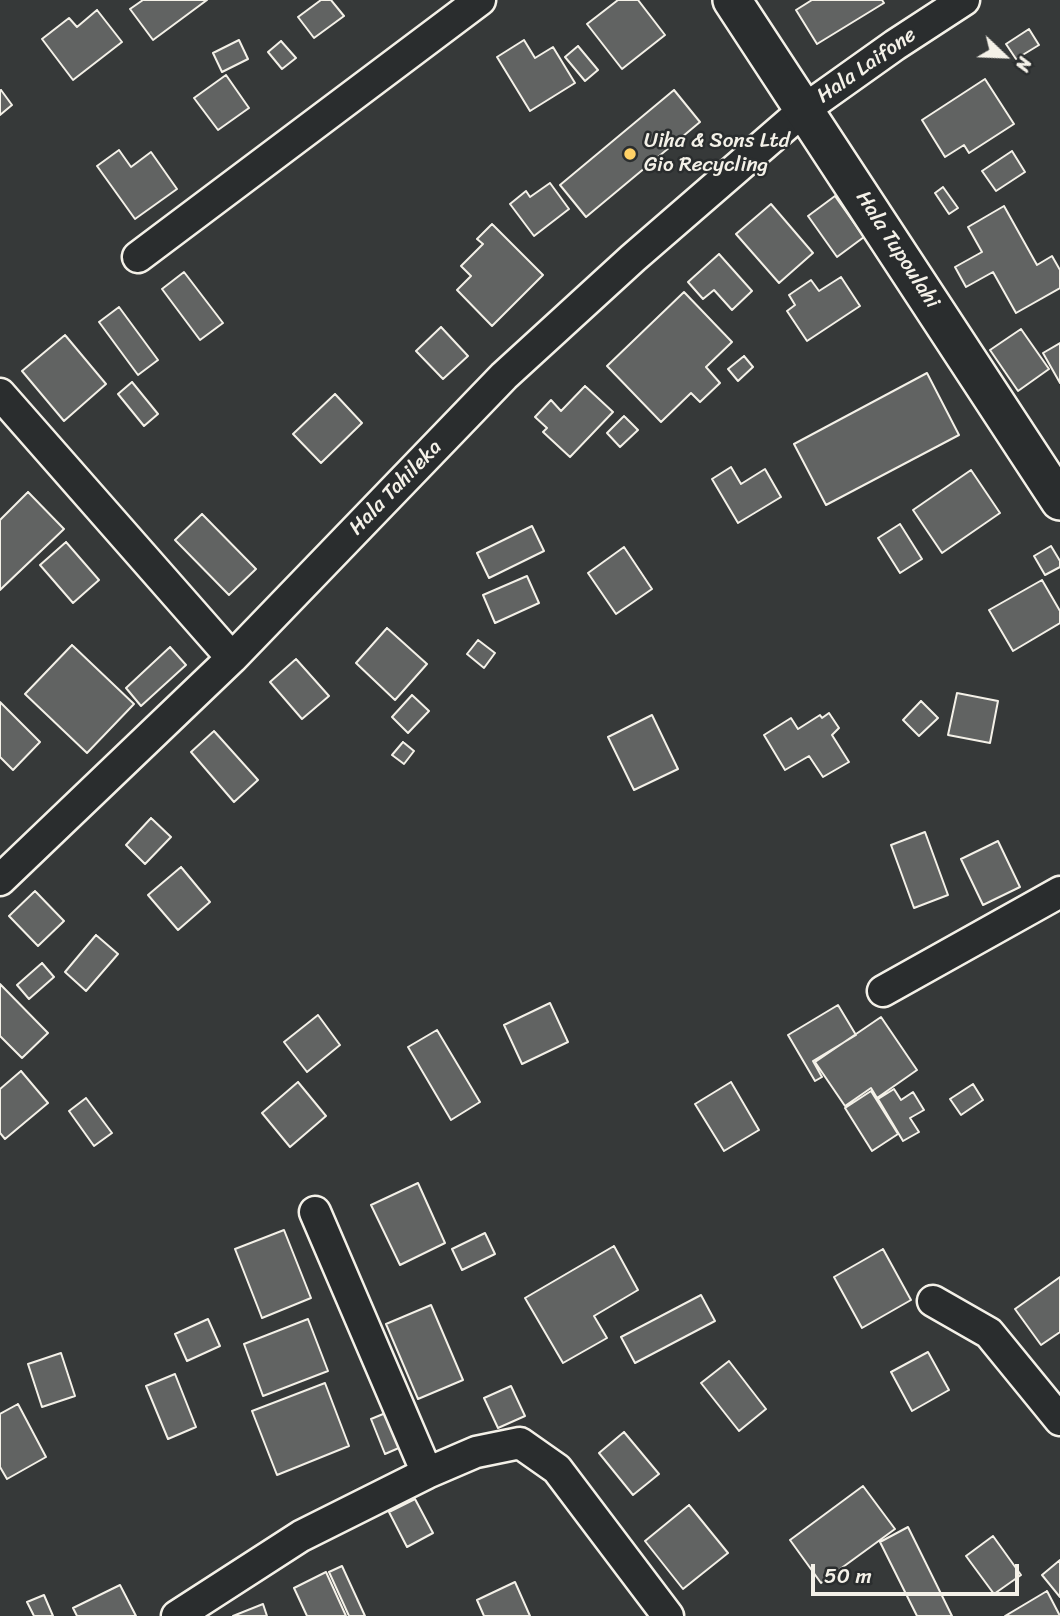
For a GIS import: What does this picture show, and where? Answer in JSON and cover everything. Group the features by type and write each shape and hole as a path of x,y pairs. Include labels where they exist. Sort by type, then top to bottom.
{"main road":[{"name":"Hala Tupoulahi","path":"732,0 1060,501"}],"street":[{"path":"138,257 480,0"},
{"name":"Hala Laifone","path":"805,110 895,44 964,0"},
{"name":"Hala Tahileka","path":"0,880 232,658 504,376 633,258 805,110"},
{"path":"0,394 232,658"},
{"path":"883,991 1060,892"},
{"path":"315,1212 427,1473"},
{"path":"933,1301 989,1333 1060,1420"},
{"path":"177,1616 301,1536 427,1473 476,1452 520,1443 557,1469 668,1616"}],"building":[{"path":"143,0 207,0 153,40 130,9"},
{"path":"321,0 331,0 344,16 314,38 298,17"},
{"path":"618,0 638,0 665,35 622,69 587,24"},
{"path":"812,0 882,0 884,3 817,44 796,10"},
{"path":"97,10 122,42 73,80 42,39 69,18 77,27"},
{"path":"1029,29 1039,45 1016,59 1006,44"},
{"path":"239,40 248,59 222,72 213,53"},
{"path":"524,40 535,58 553,47 575,83 530,111 497,57"},
{"path":"281,41 296,58 282,69 268,52"},
{"path":"578,46 598,70 585,81 565,57"},
{"path":"226,75 249,108 218,130 194,98"},
{"path":"985,79 1014,124 969,153 964,145 945,157 922,120"},
{"name":"Uiha & Sons Ltd Gio Recycling","path":"674,90 700,122 586,217 560,185"},
{"path":"0,91 12,105 0,115"},
{"path":"119,150 131,167 151,152 177,189 135,219 97,166"},
{"path":"1012,151 1025,172 996,191 982,171"},
{"path":"550,183 569,209 534,236 510,204 526,191 530,197"},
{"path":"943,187 958,208 949,214 935,193"},
{"path":"835,196 864,237 837,257 808,216"},
{"path":"771,204 813,253 779,283 736,234"},
{"path":"1004,206 1037,265 1052,256 1060,270 1060,288 1016,313 993,272 966,287 955,267 982,252 968,227"},
{"path":"492,224 543,275 492,326 457,290 471,276 461,266 483,244 477,239"},
{"path":"719,254 752,291 732,310 714,290 703,299 688,282"},
{"path":"184,272 223,323 200,340 162,289"},
{"path":"841,277 860,306 807,341 787,311 795,305 789,295 811,280 819,291"},
{"path":"684,292 732,342 706,367 720,383 700,402 691,393 661,422 607,366"},
{"path":"119,307 158,360 138,375 99,322"},
{"path":"441,327 468,356 443,379 416,351"},
{"path":"1021,329 1049,369 1018,391 990,350"},
{"path":"65,335 106,384 64,421 22,371"},
{"path":"1060,343 1060,383 1043,353"},
{"path":"744,356 753,367 738,381 728,369"},
{"path":"927,373 959,435 826,505 794,444"},
{"path":"132,382 158,414 144,426 118,394"},
{"path":"585,386 613,412 570,457 543,432 547,428 535,417 551,400 561,411"},
{"path":"335,394 362,423 321,463 293,434"},
{"path":"624,416 638,430 620,447 607,433"},
{"path":"731,467 741,484 765,469 781,497 738,523 712,479"},
{"path":"971,470 1000,513 942,553 913,510"},
{"path":"28,492 64,529 0,590 0,520"},
{"path":"202,514 256,569 229,595 175,540"},
{"path":"900,524 922,559 900,573 878,538"},
{"path":"532,526 544,551 489,578 477,553"},
{"path":"66,542 99,580 73,603 40,565"},
{"path":"1051,546 1060,561 1060,567 1045,575 1034,556"},
{"path":"624,547 652,589 616,614 588,573"},
{"path":"527,576 539,603 495,623 483,595"},
{"path":"1042,580 1060,611 1060,623 1013,651 989,610"},
{"path":"387,628 427,664 395,700 356,663"},
{"path":"478,640 495,653 484,668 467,654"},
{"path":"72,645 134,704 87,753 25,694"},
{"path":"170,647 186,665 141,706 126,688"},
{"path":"296,659 329,696 302,719 270,682"},
{"path":"957,693 998,701 990,743 948,735"},
{"path":"412,695 429,711 408,733 392,717"},
{"path":"921,701 938,718 919,736 903,720"},
{"path":"0,702 40,742 13,770 0,757"},
{"path":"829,713 839,728 832,735 849,762 823,777 809,756 785,770 764,735 791,718 798,729 820,715 822,718"},
{"path":"652,715 678,769 634,790 608,737"},
{"path":"214,731 258,780 234,802 191,752"},
{"path":"403,742 414,751 404,764 392,755"},
{"path":"151,818 171,837 145,864 126,845"},
{"path":"925,832 948,895 914,908 891,845"},
{"path":"998,841 1020,887 983,905 961,859"},
{"path":"181,867 210,902 178,930 148,895"},
{"path":"35,891 64,921 38,946 9,916"},
{"path":"96,935 118,954 86,991 65,972"},
{"path":"42,963 54,977 29,999 17,985"},
{"path":"0,984 48,1033 22,1058 0,1036"},
{"path":"550,1003 568,1042 522,1064 504,1025"},
{"path":"838,1005 856,1035 813,1061 822,1077 815,1081 788,1035"},
{"path":"318,1015 340,1045 307,1072 284,1042"},
{"path":"881,1017 917,1070 877,1098 871,1088 845,1106 815,1062"},
{"path":"437,1030 480,1102 451,1120 408,1047"},
{"path":"21,1071 48,1103 5,1139 0,1133 0,1089"},
{"path":"298,1082 326,1116 290,1147 262,1113"},
{"path":"731,1082 759,1130 724,1151 695,1104"},
{"path":"973,1084 983,1100 961,1115 950,1099"},
{"path":"894,1089 901,1100 913,1092 924,1110 910,1118 919,1132 903,1141 878,1099"},
{"path":"871,1091 898,1134 872,1151 845,1108"},
{"path":"86,1098 112,1133 94,1146 69,1111"},
{"path":"418,1183 445,1243 400,1265 371,1205"},
{"path":"284,1230 311,1298 262,1318 235,1249"},
{"path":"485,1233 495,1254 462,1270 452,1249"},
{"path":"614,1246 638,1290 594,1316 607,1338 563,1363 525,1298"},
{"path":"883,1249 911,1300 862,1328 834,1277"},
{"path":"1060,1277 1060,1332 1041,1345 1015,1309"},
{"path":"701,1295 715,1321 635,1363 621,1337"},
{"path":"431,1305 463,1380 418,1399 386,1324"},
{"path":"208,1319 220,1346 187,1361 175,1334"},
{"path":"308,1319 328,1371 263,1396 244,1344"},
{"path":"928,1352 949,1390 912,1411 891,1372"},
{"path":"61,1353 75,1396 42,1407 28,1364"},
{"path":"729,1361 766,1409 739,1431 701,1383"},
{"path":"175,1374 196,1427 168,1439 146,1386"},
{"path":"325,1383 349,1446 277,1475 252,1411"},
{"path":"511,1386 525,1416 498,1428 484,1398"},
{"path":"18,1404 46,1457 7,1479 0,1467 0,1414"},
{"path":"388,1412 401,1447 385,1454 371,1419"},
{"path":"624,1432 659,1474 633,1495 599,1453"},
{"path":"863,1486 895,1529 821,1583 790,1540"},
{"path":"415,1499 433,1533 407,1547 389,1512"},
{"path":"689,1505 728,1553 683,1589 645,1541"},
{"path":"908,1527 952,1616 917,1616 880,1542"},
{"path":"993,1536 1021,1575 994,1594 966,1556"},
{"path":"1060,1560 1060,1597 1042,1575"},
{"path":"342,1566 365,1616 349,1616 329,1572"},
{"path":"326,1572 346,1616 307,1616 294,1588"},
{"path":"515,1582 530,1616 484,1616 477,1600"},
{"path":"120,1585 136,1616 77,1616 73,1608"},
{"path":"1047,1591 1060,1616 1005,1616"},
{"path":"44,1595 53,1616 34,1616 27,1602"},
{"path":"263,1604 267,1616 233,1616"}],"place":[{"name":"Uiha & Sons Ltd Gio Recycling","path":"630,154"}]}
